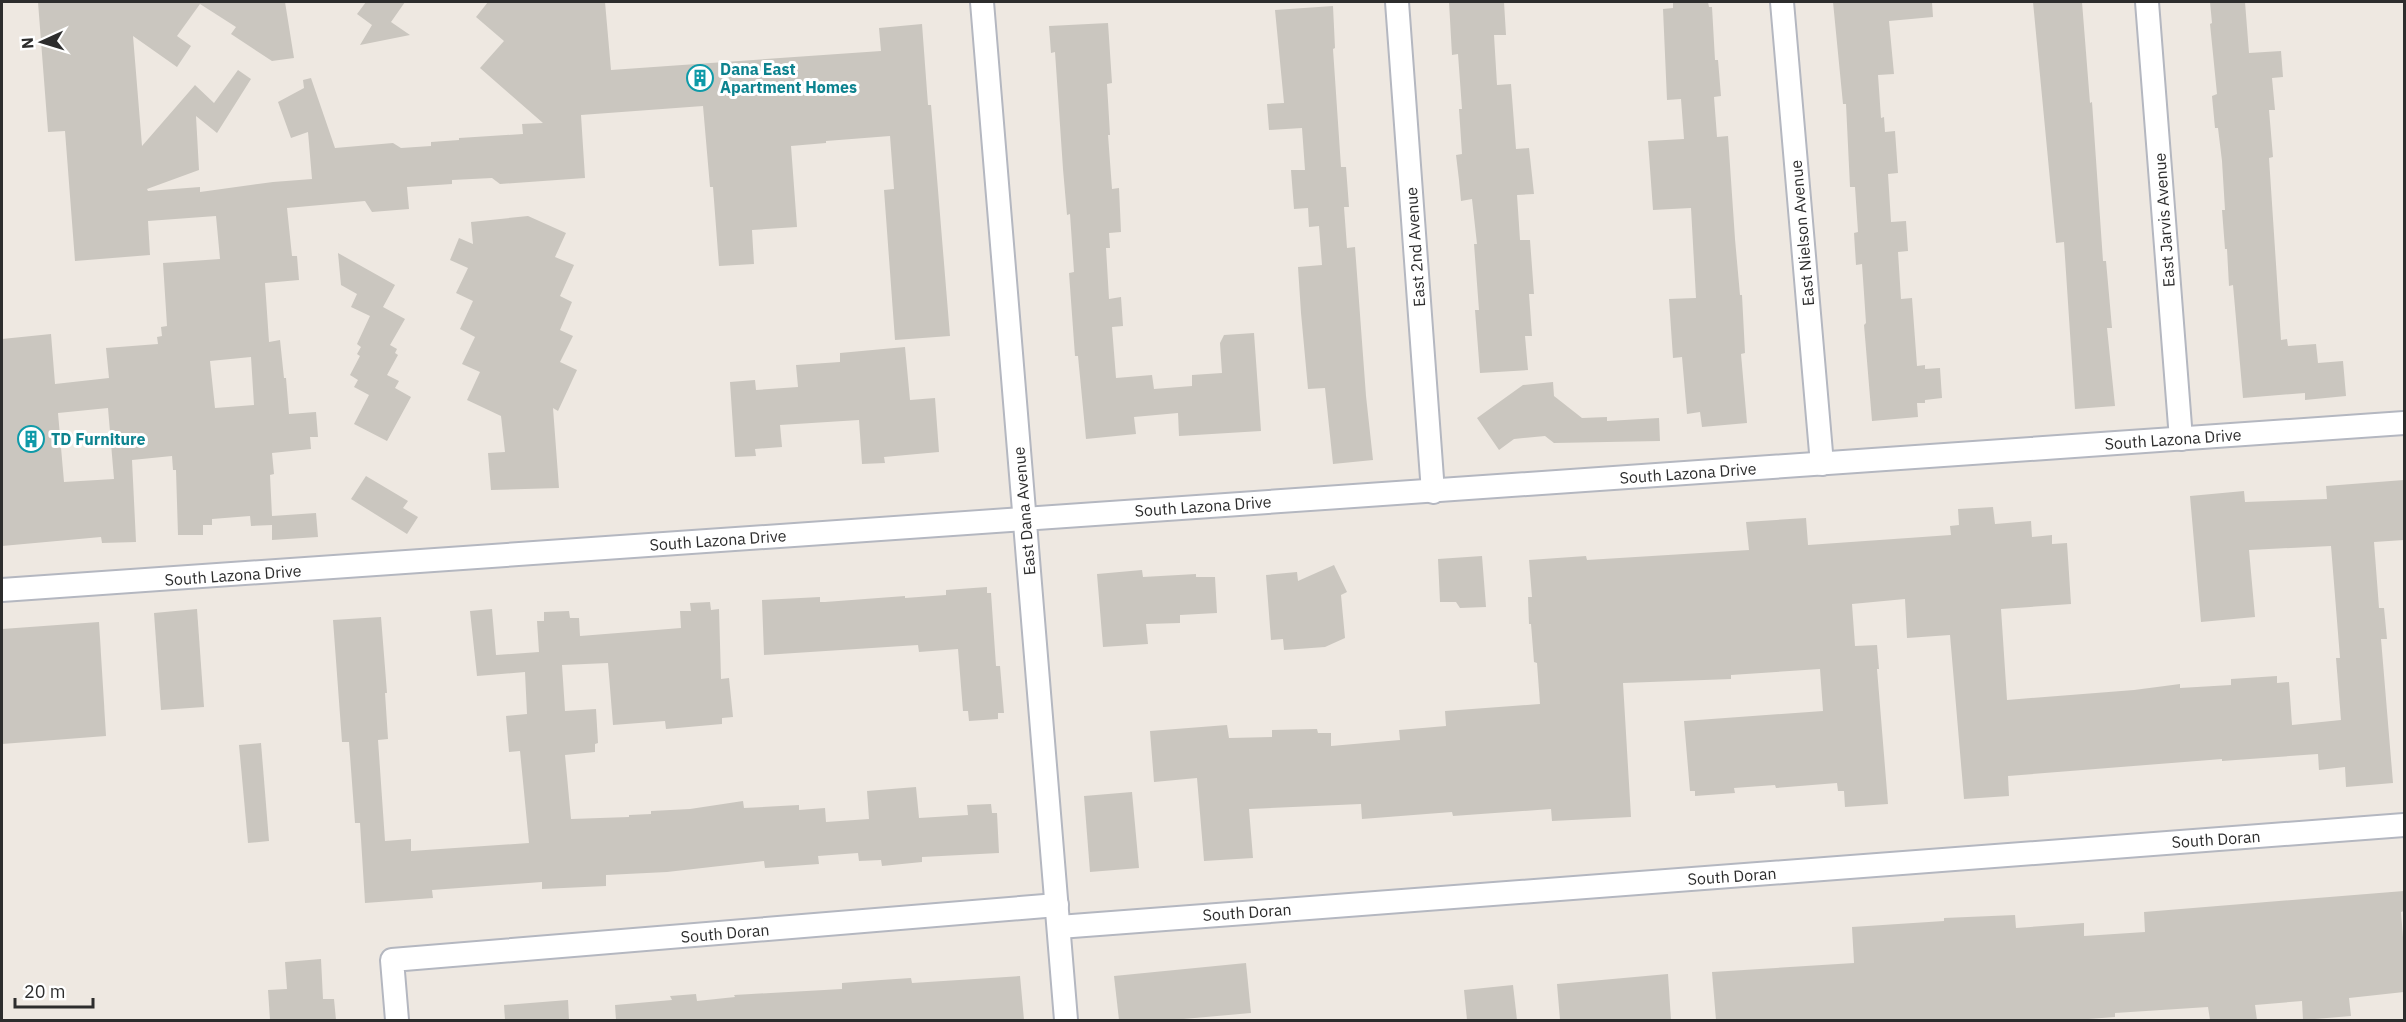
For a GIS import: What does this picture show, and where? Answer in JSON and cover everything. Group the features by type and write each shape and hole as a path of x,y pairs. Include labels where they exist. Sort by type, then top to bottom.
{"street":[{"name":"East Dana Avenue","path":"982,2 1066,1020"},
{"name":"East 2nd Avenue","path":"1397,2 1433,492"},
{"name":"East Nielson Avenue","path":"1782,2 1822,464"},
{"name":"East Jarvis Avenue","path":"2147,2 2181,439"},
{"name":"South Lazona Drive","path":"2,590 2404,423"},
{"name":"South Doran","path":"397,1020 392,960 2404,825"}],"building":[{"path":"38,2 285,2 294,58 272,61 231,34 236,27 200,4 177,36 191,46 177,67 133,36 142,146 195,85 214,103 238,70 251,79 217,133 196,116 199,170 147,189 148,191 200,187 200,192 312,179 308,132 291,138 278,102 304,88 303,80 311,78 335,148 393,143 401,148 431,146 431,142 459,140 459,138 523,134 522,124 543,123 480,68 504,41 476,17 488,2 605,2 611,70 881,51 879,28 922,24 950,336 895,340 884,190 894,189 890,136 791,146 797,227 752,230 754,264 719,266 713,187 710,187 703,106 581,115 585,178 500,184 492,178 452,180 452,184 407,187 409,209 372,212 365,201 287,208 292,256 297,256 299,280 265,283 269,342 280,340 289,414 316,412 318,437 310,437 311,449 272,453 274,474 270,475 272,516 316,513 318,537 272,540 272,525 251,526 250,516 212,519 212,525 203,525 203,535 178,535 176,470 173,470 172,456 132,460 136,542 102,543 101,537 2,546 2,339 51,334 55,384 109,378 106,348 158,344 157,337 162,336 161,327 167,326 163,263 220,259 216,216 148,221 150,255 75,261 65,131 48,132","holes":["251,357 254,405 215,408 210,361","108,408 114,479 64,482 58,413"]},
{"path":"366,2 405,2 391,22 410,35 360,45 372,25 357,14"},
{"path":"1449,2 1504,2 1506,35 1494,35 1497,85 1511,84 1516,149 1529,148 1534,194 1517,195 1520,240 1530,240 1534,294 1529,294 1532,336 1525,336 1528,370 1480,373 1475,310 1479,310 1474,244 1477,244 1472,199 1461,201 1456,155 1462,154 1459,109 1462,109 1458,54 1452,55"},
{"path":"1673,2 1708,2 1709,7 1712,7 1715,60 1718,60 1721,96 1714,97 1717,137 1728,136 1735,239 1740,295 1742,295 1745,353 1741,354 1747,423 1702,427 1700,412 1687,414 1682,357 1673,358 1669,299 1696,298 1691,208 1653,210 1648,141 1684,139 1681,99 1667,100 1663,9 1673,8"},
{"path":"1833,2 1932,2 1933,17 1889,21 1894,74 1878,75 1881,118 1884,117 1885,132 1895,131 1898,173 1888,174 1891,222 1906,221 1908,251 1898,252 1901,299 1912,298 1917,366 1925,365 1925,369 1940,368 1942,398 1917,403 1918,417 1872,421 1864,325 1866,323 1862,264 1856,265 1854,233 1858,232 1855,187 1850,187 1846,104 1843,104"},
{"path":"2033,2 2082,2 2090,103 2092,102 2103,261 2106,261 2112,328 2107,328 2115,406 2075,409 2064,242 2056,243"},
{"path":"2210,2 2245,2 2249,53 2281,51 2283,77 2272,78 2275,110 2269,110 2273,157 2269,158 2281,340 2287,339 2288,346 2316,344 2318,363 2343,361 2346,396 2305,400 2305,393 2243,398 2233,285 2229,286 2227,249 2225,249 2222,161 2218,128 2215,128 2212,96 2217,94"},
{"path":"1333,6 1335,48 1333,49 1341,167 1346,167 1349,207 1344,207 1347,248 1355,247 1373,460 1333,464 1325,388 1308,389 1298,267 1322,265 1319,226 1309,227 1308,208 1294,209 1291,170 1305,170 1302,128 1269,130 1267,104 1284,103 1275,10"},
{"path":"1108,23 1112,83 1107,84 1110,135 1108,135 1112,189 1119,188 1121,232 1109,233 1110,248 1106,248 1109,299 1121,297 1123,326 1112,327 1116,378 1152,375 1154,389 1192,386 1192,375 1222,373 1220,343 1224,335 1254,333 1261,431 1179,436 1178,413 1134,417 1136,434 1086,439 1078,356 1075,356 1069,273 1074,272 1070,214 1067,215 1055,52 1051,53 1049,26"},
{"path":"528,216 566,233 555,257 574,265 560,296 572,302 560,330 573,336 560,362 577,370 558,411 553,408 559,488 491,490 488,453 505,452 501,416 467,400 480,372 462,364 475,337 460,329 473,301 456,293 468,268 450,260 459,238 473,244 471,222"},
{"path":"338,253 395,285 383,307 405,319 390,345 397,349 395,353 398,355 387,375 399,381 395,388 411,397 387,441 354,424 369,395 354,387 358,380 350,375 360,356 357,354 361,347 357,344 370,316 351,307 357,294 341,285"},
{"path":"905,347 910,400 935,398 939,452 884,457 885,463 862,464 859,420 780,425 782,447 755,449 756,456 735,457 730,382 755,380 756,390 798,387 796,365 840,362 840,353"},
{"path":"1553,382 1554,396 1582,418 1607,417 1607,421 1659,418 1660,441 1554,443 1545,436 1514,439 1499,450 1477,418 1523,385"},
{"path":"366,476 408,501 403,508 418,517 407,534 351,499"},
{"path":"2404,480 2404,540 2374,542 2379,608 2384,608 2387,639 2381,639 2393,783 2346,787 2345,767 2319,770 2318,754 2222,761 2222,759 2008,776 2009,796 1964,799 1950,635 1907,638 1905,599 1852,604 1855,646 1877,645 1888,804 1845,807 1844,791 1838,791 1837,783 1776,788 1775,785 1734,788 1735,793 1695,796 1695,791 1690,791 1684,721 1823,711 1820,669 1731,675 1731,679 1623,683 1631,817 1552,821 1551,809 1453,816 1452,812 1362,819 1361,804 1249,809 1253,858 1204,861 1197,778 1154,782 1150,731 1227,725 1229,738 1272,737 1272,730 1317,729 1318,733 1331,733 1331,746 1400,740 1399,730 1446,726 1445,711 1540,704 1537,663 1534,662 1531,624 1529,624 1528,597 1532,597 1529,560 1586,556 1587,560 1749,550 1746,522 1806,518 1808,545 1951,535 1950,526 1959,525 1958,509 1993,507 1995,524 2031,521 2032,537 2052,535 2052,544 2067,543 2071,604 2001,609 2007,700 2180,684 2180,688 2231,685 2231,679 2277,676 2277,683 2289,682 2292,725 2341,720 2336,658 2340,658 2331,546 2249,550 2255,617 2201,622 2190,496 2244,491 2245,502 2327,499 2326,486"},
{"path":"1482,556 1486,607 1460,608 1456,602 1440,602 1438,559"},
{"path":"1334,565 1347,592 1341,595 1345,638 1325,647 1284,650 1283,639 1271,640 1266,575 1297,572 1298,581"},
{"path":"1142,570 1143,577 1196,574 1196,577 1215,577 1217,613 1180,615 1180,623 1146,624 1148,644 1103,647 1097,574"},
{"path":"987,587 987,593 991,593 996,666 1000,666 1004,713 998,713 998,719 969,721 968,711 963,711 958,649 919,652 918,645 764,655 762,600 820,597 820,602 825,602 905,596 905,598 946,595 946,590"},
{"path":"710,602 711,610 719,609 721,679 729,678 733,717 722,718 722,724 666,729 665,721 613,725 608,663 562,665 565,711 596,709 598,743 595,744 595,752 565,755 571,819 629,817 629,815 651,814 651,811 690,809 743,801 744,808 799,805 799,810 825,808 826,822 869,819 867,791 916,787 919,818 968,815 967,805 991,804 992,813 997,813 999,853 922,857 922,862 882,866 881,860 859,861 858,853 818,856 819,864 765,868 764,861 667,872 606,875 606,886 542,889 542,882 432,890 433,898 365,903 360,823 355,823 349,742 342,742 333,620 381,617 388,739 378,740 385,841 411,839 411,851 529,843 520,751 509,752 506,716 527,714 525,672 477,676 470,611 492,609 496,655 539,652 537,621 544,621 544,612 569,611 570,618 579,618 580,636 681,628 680,611 691,611 690,603"},
{"path":"197,609 204,707 161,710 154,613"},
{"path":"99,622 106,736 2,744 2,629"},
{"path":"261,743 269,841 248,843 239,745"},
{"path":"1132,792 1139,868 1090,872 1084,796"},
{"path":"2404,891 2404,911 2401,912 2404,992 2349,998 2351,1016 2303,1020 2302,1001 2255,1005 2257,1020 2210,1020 2208,1007 2115,1013 2115,1017 2075,1020 1716,1020 1712,972 1854,963 1852,927 1944,921 1944,918 2015,915 2016,928 2084,923 2084,936 2145,932 2144,912"},
{"path":"321,959 323,999 334,999 336,1020 270,1020 268,990 287,989 285,962"},
{"path":"1246,963 1251,1013 1172,1020 1119,1020 1114,976"},
{"path":"1668,974 1671,1020 1560,1020 1557,984"},
{"path":"1020,976 1024,1020 616,1020 615,1005 672,1000 670,996 696,994 697,1001 735,997 734,995 842,989 842,983 911,978 912,983"},
{"path":"1513,985 1517,1020 1467,1020 1464,990"},
{"path":"568,1000 569,1020 505,1020 504,1005"}],"place":[{"name":"Dana East Apartment Homes","path":"700,78"},
{"name":"TD Furniture","path":"31,439"}]}
